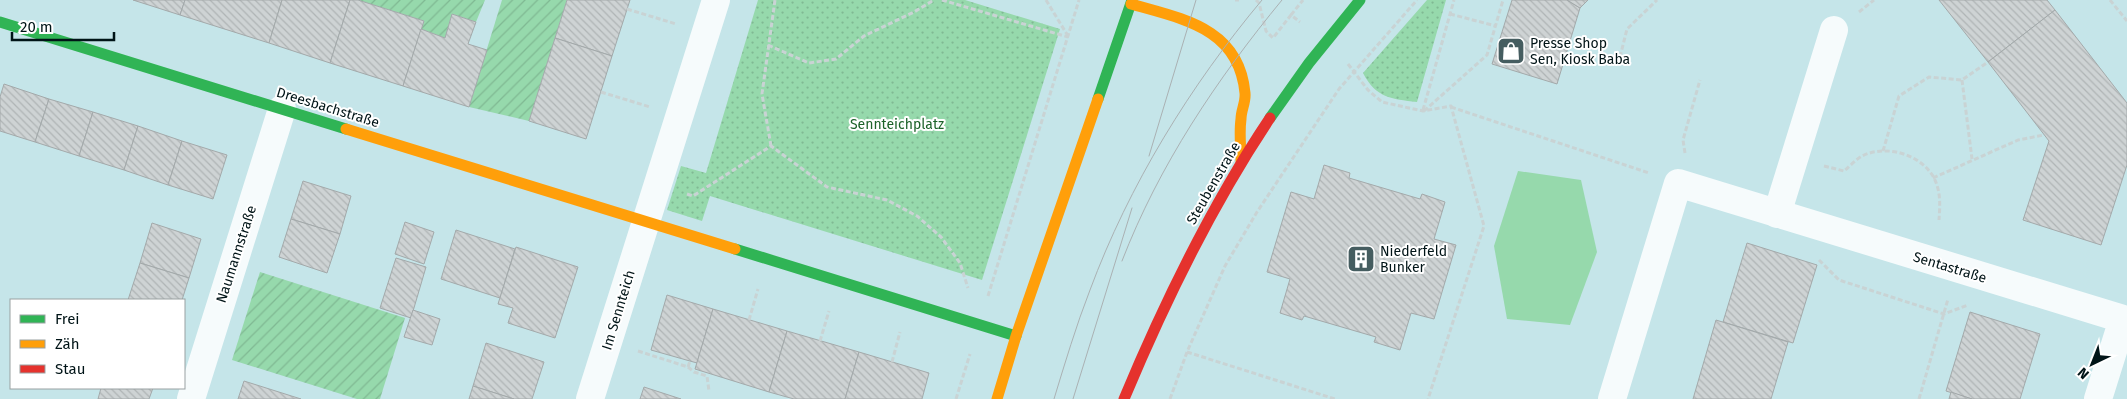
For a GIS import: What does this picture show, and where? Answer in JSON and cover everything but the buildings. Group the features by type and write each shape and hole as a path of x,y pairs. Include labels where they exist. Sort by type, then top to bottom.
{"street":[{"path":"716,0 646,221 1016,336"},
{"name":"Steubenstraße","path":"1124,399 1180,272 1241,161 1324,42 1360,0"},
{"path":"997,399 1127,1 1196,23 1220,37 1232,51 1240,68 1245,90 1241,116 1241,161"},
{"name":"Dreesbachstraße","path":"0,22 646,221"},
{"path":"1777,214 1834,30"},
{"name":"Naumannstraße","path":"191,399 282,109"},
{"path":"1612,399 1678,183"},
{"name":"Sentastraße","path":"1678,183 1777,214 2125,313 2098,399"},
{"name":"Im Sennteich","path":"590,399 646,221"}],"path":[{"path":"775,0 762,94 771,146 827,187 887,200 918,216 941,237 960,263 978,325"},
{"path":"768,45 809,63 836,59 864,36 914,12 934,0"},
{"path":"942,0 1068,37"},
{"path":"1046,0 1068,37"},
{"path":"956,399 1079,0"},
{"path":"1291,15 1303,0"},
{"path":"1170,399 1186,352 1226,266 1256,212 1354,70 1416,0"},
{"path":"1423,111 1454,0"},
{"path":"1423,111 1487,55 1503,0"},
{"path":"1620,57 1627,29 1657,0"},
{"path":"2110,0 2127,21"},
{"path":"627,9 705,33"},
{"path":"1450,14 1496,26"},
{"path":"1884,151 1899,96 1929,77 1962,80 1988,62"},
{"path":"1354,70 1368,90 1382,102 1423,111 1451,106 1678,183 1686,158 1683,140 1700,80"},
{"path":"1962,80 1972,159"},
{"path":"601,92 679,117"},
{"path":"1428,399 1484,226 1451,106"},
{"path":"1933,178 2018,140 2044,135"},
{"path":"657,187 693,196 771,146"},
{"path":"1794,158 1844,171 1862,156 1884,151 1904,154 1920,162 1933,178 1940,199 1939,220"},
{"path":"1816,256 1839,280 1944,314 1970,304"},
{"path":"1918,399 1944,314"},
{"path":"608,342 688,367 694,372 707,376 709,391"},
{"path":"1186,352 1335,399"},
{"path":"688,367 690,361"}],"green space":[{"path":"358,0 485,0 476,22 452,14 445,38 421,29 424,21"},
{"path":"502,0 567,0 529,121 469,107"},
{"name":"Sennteichplatz","path":"758,0 965,0 1060,29 982,280 710,196 702,221 667,210 681,166 706,173"},
{"path":"1427,0 1446,0 1417,102 1385,96 1373,88 1363,73"},
{"path":"1518,171 1581,180 1597,252 1570,325 1507,319 1494,246"},
{"path":"260,272 405,318 380,399 357,399 232,360"}],"tram line":[{"path":"1149,156 1196,0"},
{"path":"1054,399 1090,290 1123,212 1186,102 1210,67 1262,0"},
{"path":"1122,261 1153,191 1192,124 1235,61 1282,0"},
{"path":"1073,399 1132,208"}],"traffic: fast":[{"path":"1098,99 1132,0"},
{"path":"1270,118 1309,63 1360,0"},
{"path":"0,22 346,129"},
{"path":"735,249 1016,336"}],"traffic: slow":[{"path":"1131,4 1170,15 1205,30 1220,40 1232,54 1241,71 1245,93 1240,124 1241,161"},
{"path":"997,399 1016,336 1098,99"},
{"path":"346,129 735,249"}],"traffic: jam":[{"path":"1124,399 1190,255 1228,185 1270,118"}],"place":[{"name":"Presse Shop Sen, Kiosk Baba","path":"1511,51"},
{"name":"Niederfeld Bunker","path":"1361,259"}]}
